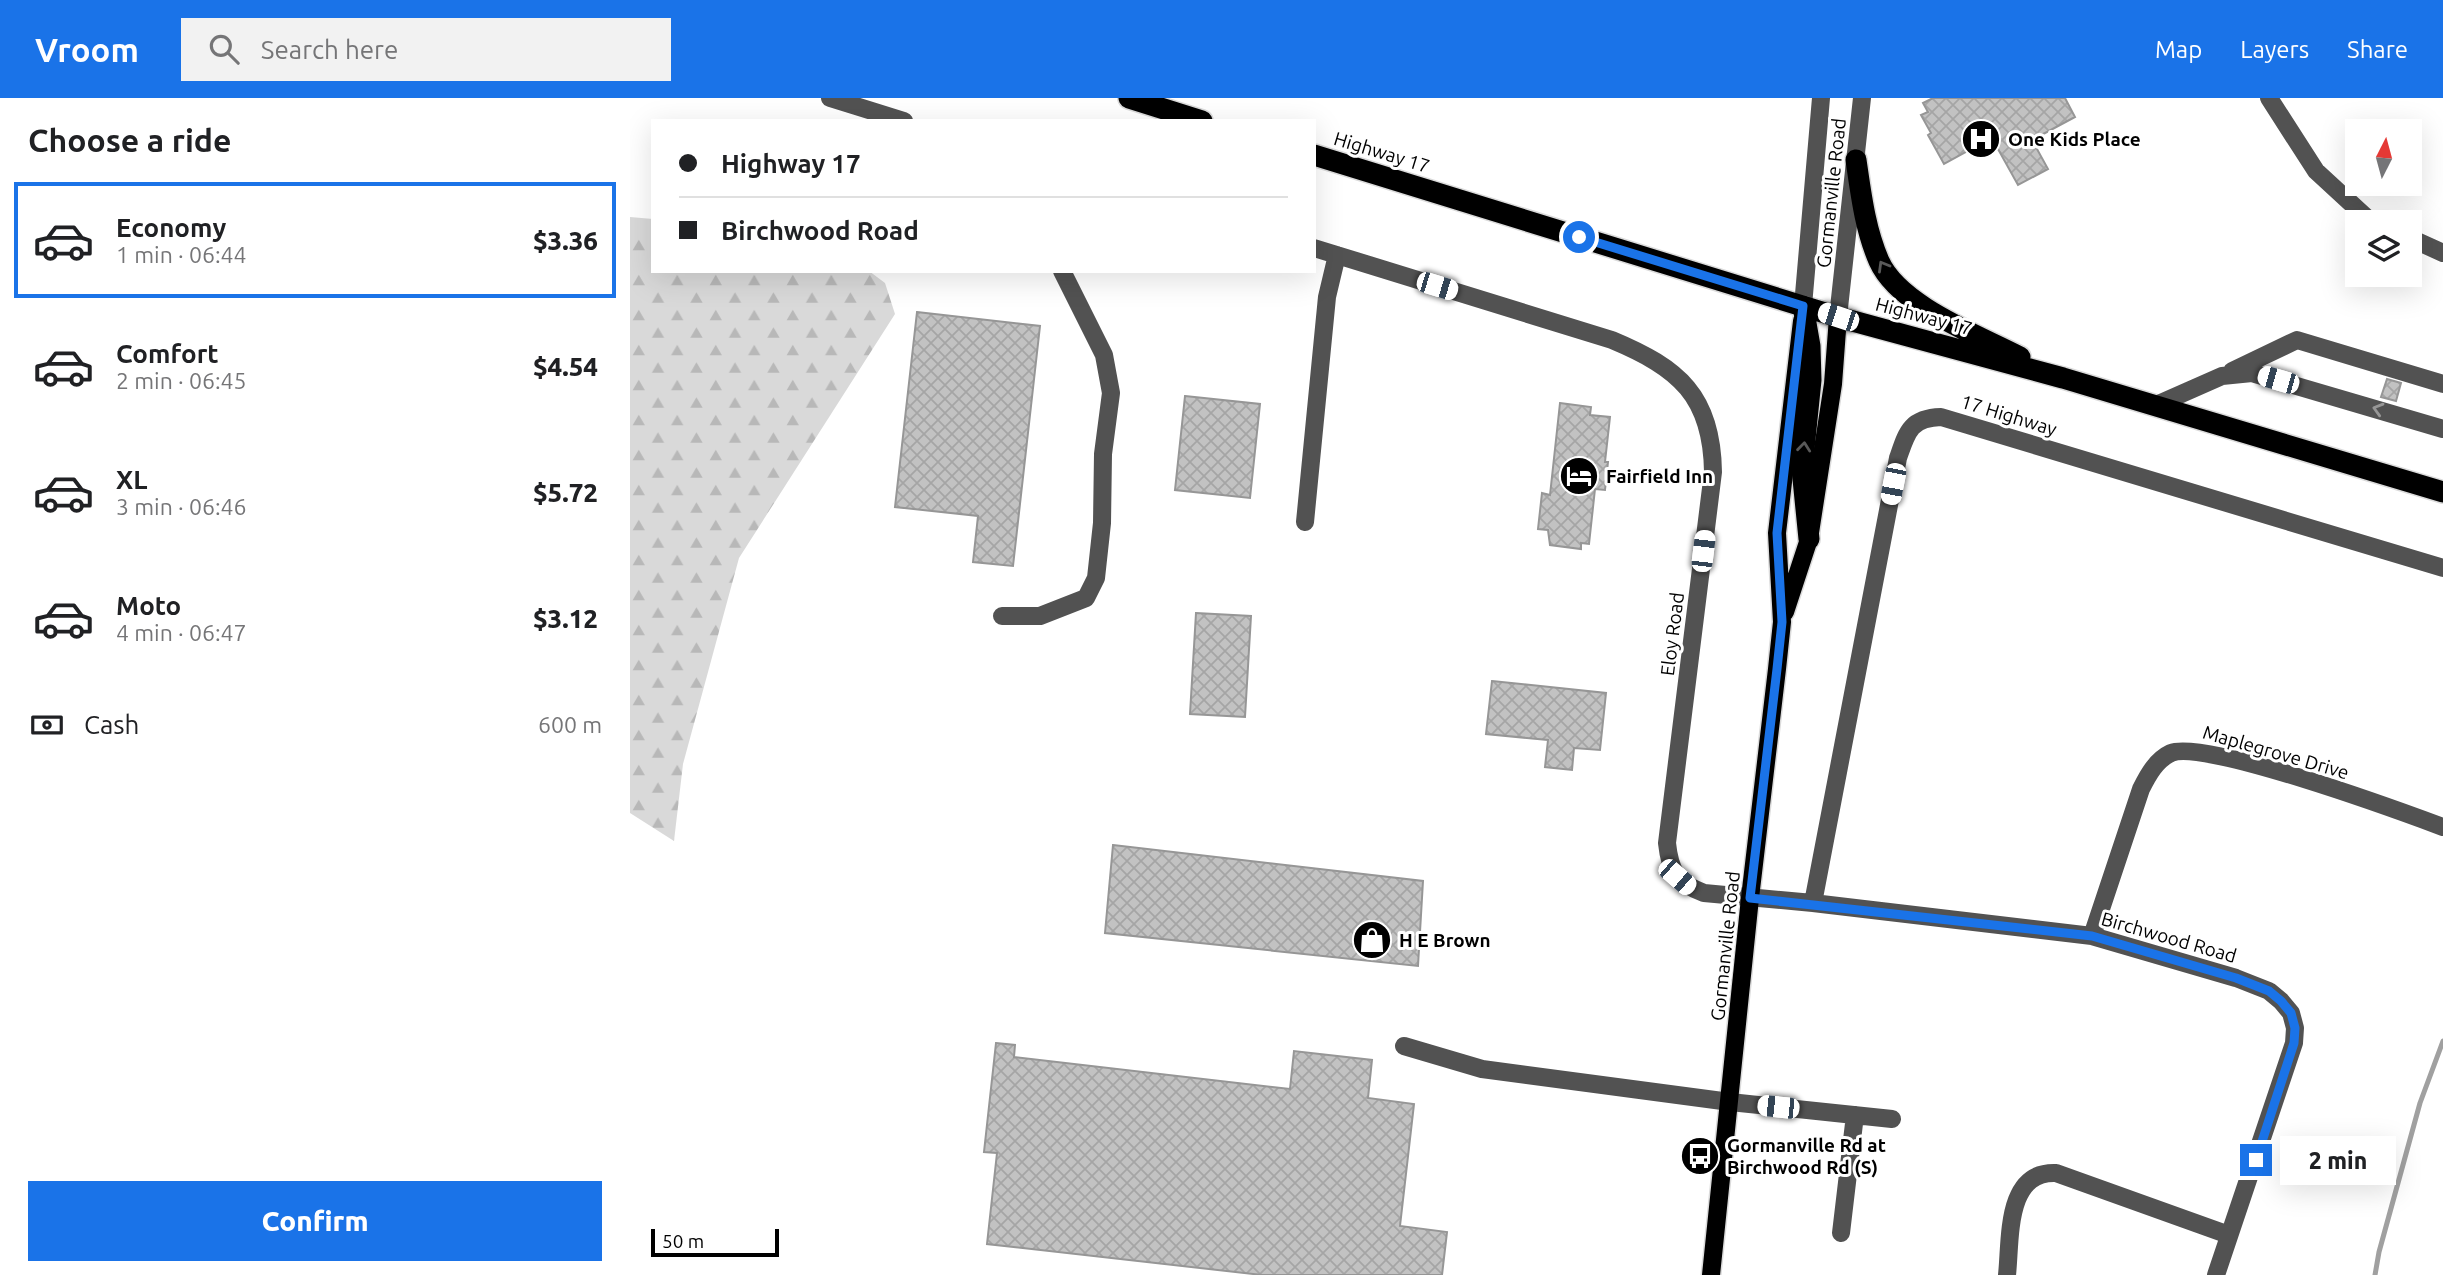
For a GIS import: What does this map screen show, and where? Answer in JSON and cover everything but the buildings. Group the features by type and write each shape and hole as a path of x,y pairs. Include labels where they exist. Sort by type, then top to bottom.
{"highway":[{"path":"1129,98 1196,119"},
{"name":"Highway 17","path":"1316,156 1838,317 2063,378 2443,492"},
{"path":"1856,160 1866,224 1880,263 1911,300 2063,378"},
{"path":"1803,306 1810,346 1811,380 1802,469 1809,539"}],"main road":[{"name":"Gormanville Road","path":"1711,1275 1782,622 1777,533 1803,306"},
{"name":"Gormanville Road","path":"1782,622 1809,539 1833,384 1838,317"}],"street":[{"path":"830,98 898,119"},
{"name":"Gormanville Road","path":"1803,306 1821,98"},
{"name":"Gormanville Road","path":"1838,317 1862,98"},
{"path":"2269,98 2316,171 2358,210"},
{"path":"2422,243 2443,253"},
{"name":"Eloy Road","path":"1316,249 1637,350 1666,368 1689,390 1701,407 1709,426 1713,472 1667,843 1669,862 1677,877 1689,888 1704,893 1750,898"},
{"path":"1305,522 1327,297 1338,255"},
{"path":"1002,616 1040,617 1086,598 1096,578 1102,523 1103,454 1111,393 1104,355 1063,273"},
{"path":"2154,406 2297,340 2443,384"},
{"path":"2222,376 2252,373 2443,429"},
{"name":"17 Highway","path":"1813,903 1898,458 1910,428 1918,421 1941,416 2443,568"},
{"name":"Maplegrove Drive","path":"2092,936 2141,789 2150,772 2161,759 2172,752 2188,750 2227,757 2369,800 2443,827"},
{"name":"Birchwood Road","path":"1750,898 2092,936 2255,984 2275,996 2291,1013 2295,1028 2290,1060 2216,1275"},
{"path":"1404,1046 1482,1069 1730,1102 1892,1119"},
{"path":"1841,1233 1855,1115"},
{"path":"2007,1275 2016,1202 2021,1188 2032,1177 2044,1172 2056,1173 2230,1235"}],"green space":[{"path":"630,217 651,219 651,273 872,273 885,283 895,314 739,558 683,764 674,841 630,813"}],"waterway":[{"path":"2375,1275 2420,1103 2443,1041"}],"place":[{"name":"One Kids Place","path":"1981,139"},
{"name":"Fairfield Inn","path":"1579,476"},
{"name":"H E Brown","path":"1372,940"},
{"name":"Gormanville Rd at Birchwood Rd (S)","path":"1700,1156"}],"route":[{"path":"1579,237 1803,306 1777,533 1782,622 1750,898 2092,936 2236,978 2269,991 2291,1013 2295,1028 2294,1043 2256,1160"}]}
